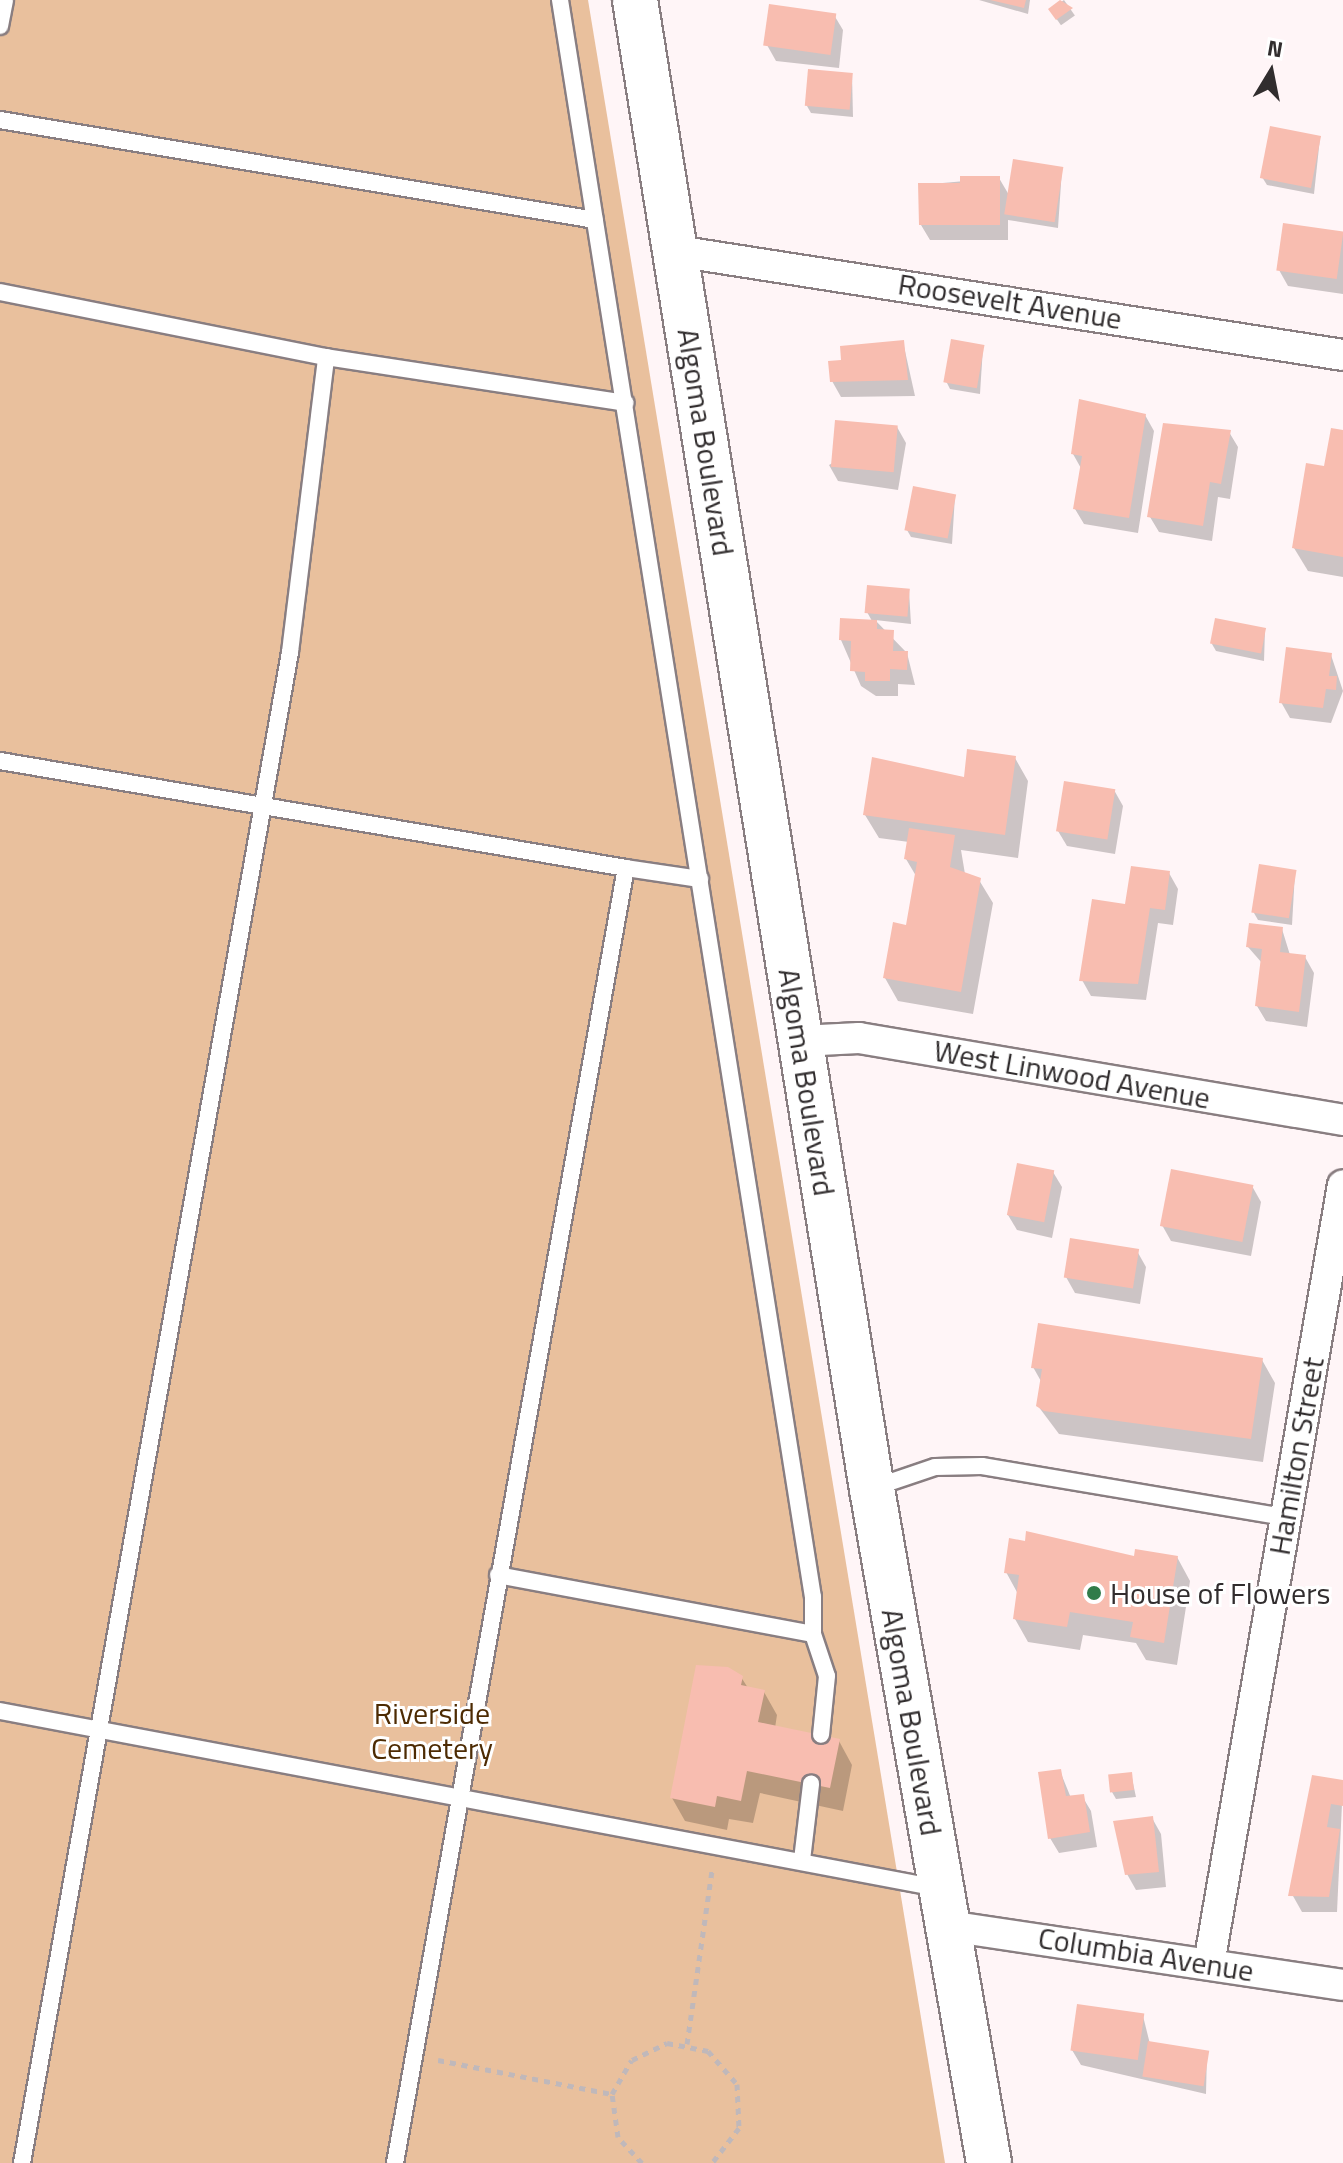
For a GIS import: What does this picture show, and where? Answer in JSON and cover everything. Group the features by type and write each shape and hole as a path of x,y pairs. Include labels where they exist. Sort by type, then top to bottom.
{"main road":[{"name":"Algoma Boulevard","path":"635,0 872,1489 989,2163"}],"street":[{"name":"Roosevelt Avenue","path":"676,251 1343,355"},
{"name":"West Linwood Avenue","path":"800,1041 859,1038 1343,1120"},
{"name":"Hamilton Street","path":"1209,1964 1343,1185"},
{"name":"Columbia Avenue","path":"944,1908 1209,1964 1343,1985"}],"lane":[{"path":"0,26 5,0"},
{"path":"560,0 813,1597 813,1634 827,1676 821,1735"},
{"path":"0,120 595,220"},
{"path":"0,292 326,357 625,403"},
{"path":"22,2163 259,804 290,652 326,357"},
{"path":"0,761 700,879"},
{"path":"395,2163 458,1795 626,868"},
{"path":"872,1489 935,1467 982,1466 1285,1517"},
{"path":"498,1575 813,1634"},
{"path":"0,1711 802,1860 944,1908"},
{"path":"802,1860 811,1784"}],"path":[{"path":"687,2044 716,1843"},
{"path":"642,2163 618,2137 612,2094 619,2076 648,2049 687,2044 708,2051 737,2084 739,2128 712,2163"},
{"path":"413,2055 612,2094"}],"green space":[{"name":"Riverside Cemetery","path":"0,0 588,0 945,2163 0,2163"}],"building":[{"path":"990,0 1026,0 1024,8"},
{"path":"1060,0 1073,8 1056,20 1048,9"},
{"path":"769,4 836,13 830,55 763,46"},
{"path":"808,69 853,73 850,110 805,106"},
{"path":"1270,126 1321,136 1311,188 1260,178"},
{"path":"1013,159 1063,167 1055,222 1004,214"},
{"path":"960,176 1000,176 1000,225 919,225 918,183 960,183"},
{"path":"1283,223 1343,231 1337,279 1276,271"},
{"path":"951,339 984,345 977,388 943,382"},
{"path":"904,340 908,380 830,382 828,361 841,360 840,346"},
{"path":"1079,399 1146,414 1129,518 1073,509 1082,456 1071,454"},
{"path":"835,420 898,425 894,472 831,467"},
{"path":"1163,423 1231,430 1221,484 1210,482 1203,526 1147,517"},
{"path":"1331,428 1343,430 1343,557 1292,548 1306,463 1324,466"},
{"path":"913,486 956,494 948,539 904,530"},
{"path":"867,585 910,589 907,617 865,613"},
{"path":"840,618 877,620 877,629 894,630 893,651 908,651 907,670 890,669 890,681 865,681 865,672 850,671 851,641 839,640"},
{"path":"1215,618 1266,628 1261,653 1210,644"},
{"path":"1286,647 1332,653 1329,676 1337,676 1336,690 1326,689 1323,708 1279,703"},
{"path":"967,749 1016,756 1005,835 863,815 872,757 964,777"},
{"path":"1064,781 1115,789 1107,840 1056,831"},
{"path":"909,828 955,835 950,867 981,878 961,992 883,978 893,922 906,925 917,862 904,859"},
{"path":"1259,864 1297,870 1289,918 1251,912"},
{"path":"1131,866 1170,871 1165,910 1150,908 1138,984 1079,981 1092,899 1125,904"},
{"path":"1249,923 1283,927 1280,952 1306,955 1299,1012 1255,1006 1262,949 1246,947"},
{"path":"1017,1163 1054,1170 1044,1222 1007,1215"},
{"path":"1171,1169 1253,1185 1242,1242 1160,1226"},
{"path":"1070,1238 1139,1249 1133,1288 1064,1278"},
{"path":"1038,1323 1263,1358 1251,1439 1044,1411 1036,1406 1042,1369 1031,1368"},
{"name":"House of Flowers","path":"1026,1531 1134,1556 1135,1549 1178,1556 1164,1643 1130,1637 1133,1622 1070,1612 1067,1627 1013,1619 1019,1575 1004,1573 1009,1538 1025,1541"},
{"path":"696,1665 728,1667 743,1676 741,1685 765,1690 758,1722 840,1739 830,1788 747,1771 741,1801 717,1796 715,1807 670,1798"},
{"path":"1061,1769 1066,1796 1084,1794 1090,1832 1048,1839 1038,1772"},
{"path":"1132,1772 1134,1790 1110,1792 1108,1775"},
{"path":"1312,1775 1343,1780 1343,1806 1331,1804 1327,1827 1340,1829 1329,1897 1288,1896"},
{"path":"1153,1816 1159,1872 1125,1875 1113,1821"},
{"path":"1077,2004 1144,2013 1138,2060 1070,2051"},
{"path":"1148,2041 1209,2051 1204,2086 1142,2077"}],"place":[{"name":"House of Flowers","path":"1094,1593"}]}
